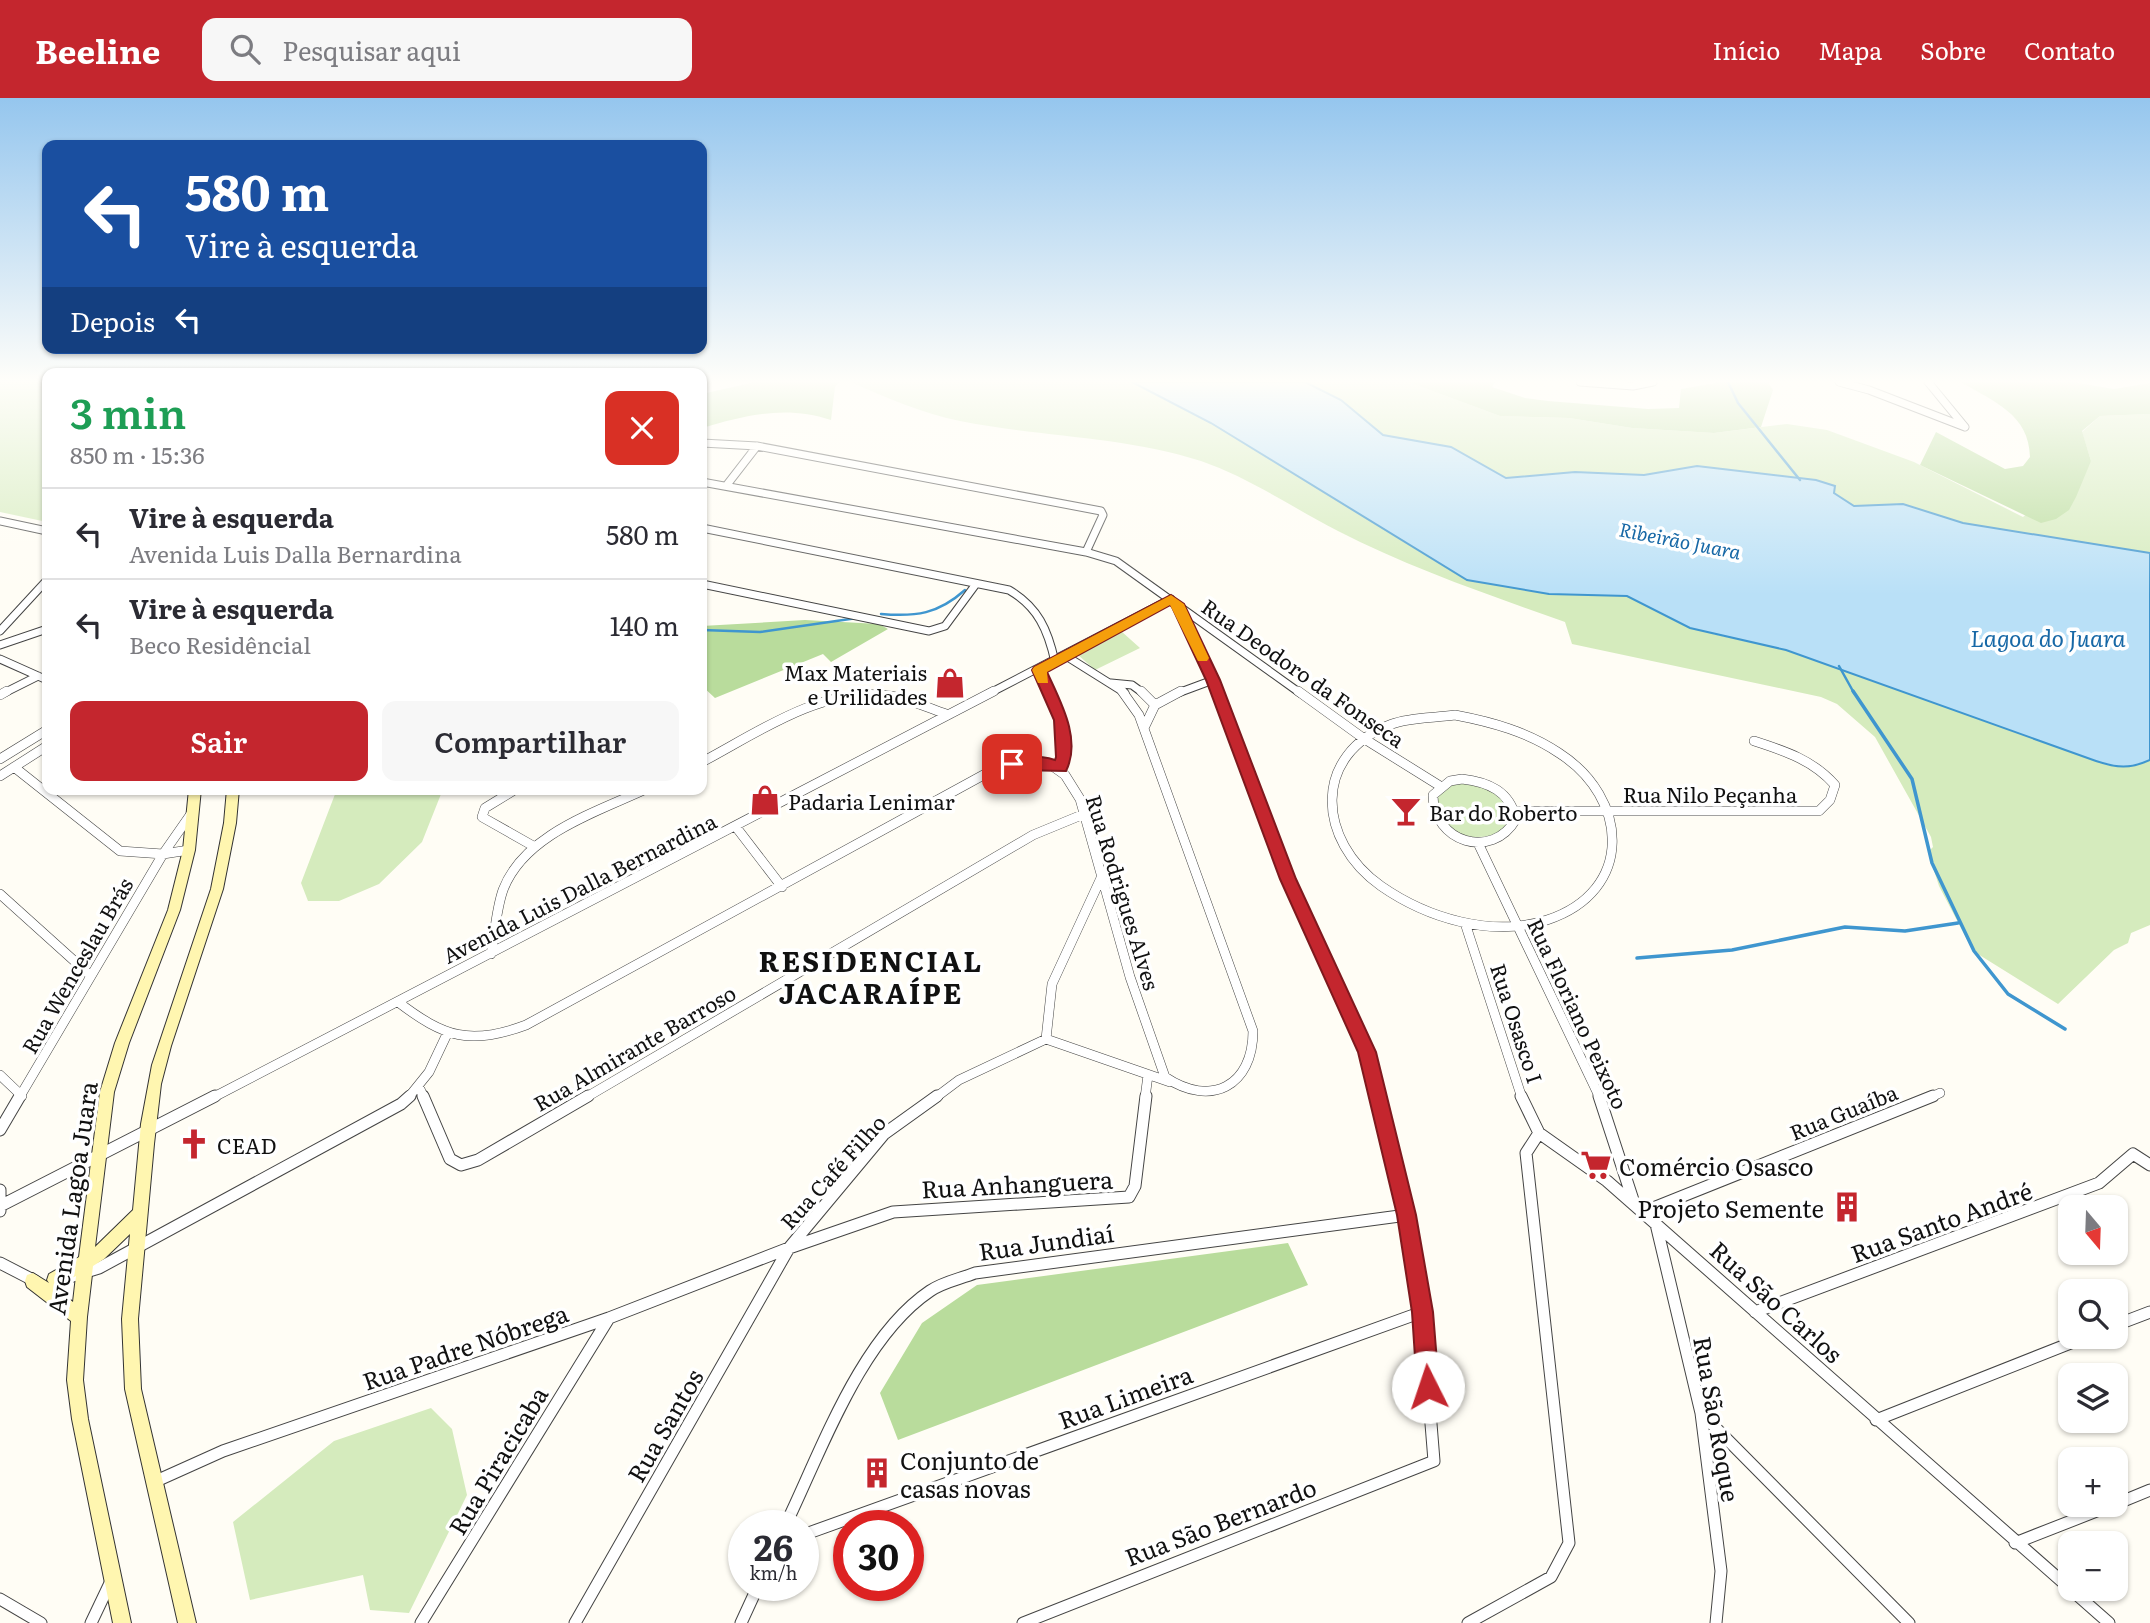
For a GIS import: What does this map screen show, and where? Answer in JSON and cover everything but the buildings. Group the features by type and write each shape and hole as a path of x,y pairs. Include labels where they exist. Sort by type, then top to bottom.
{"main road":[{"name":"Avenida Lagoa Juara","path":"122,1623 80,1419 75,1380 79,1317 107,1092 122,1043 174,910 189,850 195,795"},
{"path":"187,1623 127,1351 148,1132 164,1047 199,955 227,853 232,795"},
{"path":"55,1280 86,1268 140,1213"},
{"path":"33,1281 79,1317"}],"street":[{"path":"726,486 751,453"},
{"path":"794,453 1103,513 1086,552"},
{"name":"Rua Deodoro da Fonseca","path":"707,483 1086,552 1116,561 1363,738 1440,786"},
{"path":"0,521 42,530"},
{"path":"707,529 1009,590 1031,602 1047,631 1055,662"},
{"path":"707,585 922,631 945,626 976,584"},
{"path":"0,631 42,585"},
{"path":"1174,602 1213,680 1288,879 1367,1052 1407,1215 1422,1312"},
{"name":"Avenida Luis Dalla Bernardina","path":"1,1208 736,827 946,714 1174,602"},
{"path":"0,645 42,631"},
{"path":"1066,656 1133,703 1144,728 1239,989 1254,1044 1251,1063 1229,1086 1214,1091 1173,1083 1046,1038 1052,984 1101,878"},
{"path":"0,659 42,678"},
{"path":"398,1002 447,1034 483,1038 531,1023 998,767 1028,762 1060,767 1064,757 1061,720 1039,670"},
{"path":"0,695 38,676"},
{"path":"1144,728 1155,705 1186,689 1213,680"},
{"path":"1108,683 1132,685 1154,701 1155,705"},
{"path":"707,758 827,700 855,695 885,696 946,714"},
{"path":"1455,715 1498,722 1538,739 1573,763 1599,793 1607,810 1613,849 1600,885 1574,908 1558,916 1518,926 1465,923 1441,918 1398,898 1363,871 1339,839 1330,806 1332,782 1341,761 1363,738 1378,729 1414,717 1455,715"},
{"path":"0,759 42,733"},
{"name":"Rua Nilo Peçanha","path":"1515,811 1819,811 1833,798 1835,785 1825,772 1810,760 1754,741"},
{"path":"0,776 42,749"},
{"path":"14,767 42,790"},
{"name":"Rua Rodrigues Alves","path":"1060,767 1073,785 1084,814 1101,878 1156,1054 1165,1077 1173,1083"},
{"path":"1462,779 1489,784 1510,800 1515,811 1514,827 1508,834 1500,839 1478,843 1457,837 1440,825 1430,804 1440,786 1462,779"},
{"path":"49,795 113,847 127,852 163,854 189,850"},
{"path":"506,795 485,808 482,817 535,847"},
{"path":"491,954 503,888 523,856 535,847 635,795"},
{"name":"Rua Wenceslau Brás","path":"0,1130 163,854 194,810"},
{"name":"Rua Almirante Barroso","path":"420,1089 450,1159 461,1165 478,1160 1033,835 1084,814"},
{"path":"736,827 782,887"},
{"name":"Rua Floriano Peixoto","path":"1478,843 1595,1083 1639,1208"},
{"path":"0,894 91,976"},
{"name":"Rua Osasco I","path":"1465,923 1515,1083 1539,1133"},
{"path":"86,1268 136,1248 401,1104 420,1089 447,1034"},
{"name":"Rua Café Filho","path":"789,1248 884,1134 959,1080 1046,1038"},
{"path":"0,1075 22,1096"},
{"name":"Rua Anhanguera","path":"789,1248 893,1212 1118,1200 1129,1197 1135,1186 1148,1075"},
{"name":"Rua Guaíba","path":"1639,1208 1940,1093"},
{"path":"1468,1623 1551,1577 1569,1543 1525,1153 1539,1133"},
{"name":"Rua São Carlos","path":"1539,1133 1560,1145 1639,1208 2015,1543 2109,1623"},
{"name":"Rua Santo André","path":"1755,1312 2099,1183 2133,1154 2150,1165"},
{"path":"0,1190 1,1208"},
{"name":"Rua Jundiaí","path":"793,1510 866,1363 891,1325 930,1291 975,1273 1407,1215"},
{"name":"Rua São Roque","path":"1656,1224 1700,1413 1721,1572 1718,1622"},
{"name":"Rua Padre Nóbrega","path":"154,1482 223,1451 609,1318 789,1248"},
{"name":"Rua Santos","path":"575,1623 789,1248"},
{"path":"0,1263 33,1281 55,1280"},
{"name":"Rua São Bernardo","path":"1023,1623 1434,1461 1422,1312"},
{"name":"Rua Limeira","path":"819,1529 1422,1312"},
{"path":"2128,1320 2150,1312"},
{"name":"Rua Piracicaba","path":"421,1623 609,1318"},
{"path":"1876,1420 2058,1348"},
{"path":"1700,1413 1909,1623"},
{"path":"2128,1499 2150,1490"},
{"path":"2015,1543 2081,1517"},
{"path":"91,1623 113,1577"},
{"path":"0,1599 41,1623"},
{"path":"741,1623 751,1601"}],"green space":[{"path":"0,453 42,453 42,521 0,512"},
{"path":"1173,453 1260,453 1443,566 1549,594 1627,596 1713,634 1786,650 2096,761 2123,766 2150,760 2150,925 2131,933 2128,943 2114,950 2058,1004 1973,951 1939,886 1928,852 1933,847 1931,837 1875,737 1837,704 1821,697 1572,644 1565,622 1393,557 1338,531 1237,476 1201,461"},
{"path":"1462,453 1890,453 1914,462 2023,517 2091,461 2089,453 2150,453 2150,553 1963,523 1903,504 1854,506 1816,480 1697,466 1644,475 1575,472 1506,478"},
{"path":"1926,453 1975,453 2005,469 2023,466 2030,457 2029,453 2089,453 2091,461 2076,497 2069,510 2056,519 2041,523 1920,465"},
{"path":"805,620 879,624 888,629 831,662 823,654 715,698 707,691 707,626"},
{"path":"1121,631 1140,648 1095,670 1077,654"},
{"path":"1458,783 1484,787 1502,800 1512,816 1504,832 1470,837 1452,830 1445,823 1436,800 1447,786"},
{"path":"335,795 441,795 422,842 379,884 339,901 308,901 301,883"},
{"path":"1288,1243 1308,1285 898,1440 880,1393 922,1323 977,1285"},
{"path":"431,1408 452,1429 467,1495 409,1613 370,1610 363,1575 250,1600 233,1522 334,1441"}],"water":[{"name":"Lagoa do Juara","path":"1260,453 1462,453 1506,478 1575,472 1644,475 1697,466 1816,480 1835,486 1834,493 1854,506 1903,504 1963,523 2150,553 2150,760 2123,766 2096,761 1786,650 1690,628 1627,596 1549,594 1467,580"}],"waterway":[{"path":"1778,453 1800,480"},
{"path":"881,614 926,612 945,604 965,590"},
{"path":"707,630 760,632 857,618"},
{"path":"1839,666 1854,693"},
{"path":"1853,691 1912,779 1932,863 1974,951 2008,994 2065,1029"},
{"path":"1637,958 1732,950 1845,927 1905,931 1958,923"}],"slow traffic":[{"path":"1043,680 1039,670 1171,599 1177,604 1202,658"}],"place":[{"name":"Max Materiais e Urilidades","path":"950,683"},
{"name":"Padaria Lenimar","path":"765,800"},
{"name":"Bar do Roberto","path":"1406,811"},
{"name":"CEAD","path":"194,1144"},
{"name":"Comércio Osasco","path":"1596,1165"},
{"name":"Projeto Semente","path":"1847,1207"},
{"name":"Conjunto de casas novas","path":"877,1473"}],"district":[{"name":"RESIDENCIAL JACARAÍPE","path":"871,976"}],"route":[{"path":"1012,764 1046,763 1060,767 1064,757 1061,720 1039,670 1171,599 1177,604 1213,680 1288,879 1367,1052 1407,1215 1422,1312 1428,1387"}],"water label":[{"name":"Ribeirão Juara","path":"1680,540"}]}
